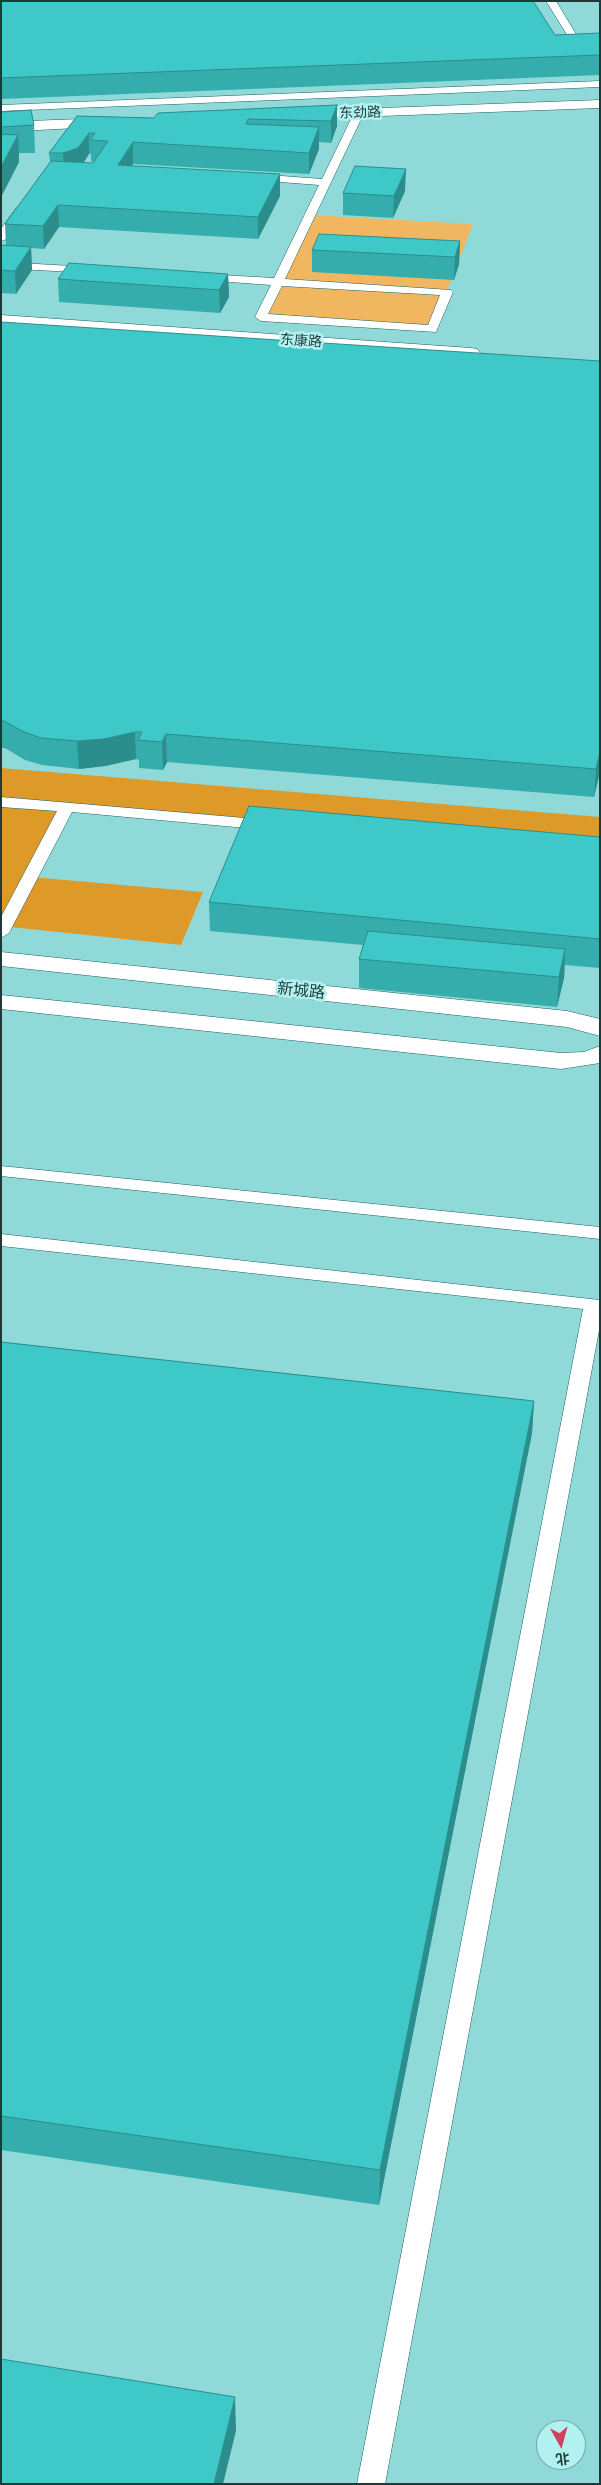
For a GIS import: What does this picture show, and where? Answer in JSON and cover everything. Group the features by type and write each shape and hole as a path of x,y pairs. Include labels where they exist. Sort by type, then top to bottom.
{"street":[{"name":"东劲路","path":"280,116 600,104"},
{"path":"1,127 121,122"},
{"name":"东康路","path":"1,320 486,354"},
{"name":"新城路","path":"1,959 567,1020 595,1025 600,1029"},
{"path":"1,1002 561,1061 588,1059 600,1054"}],"lane":[{"path":"551,1 579,47 600,46"},
{"path":"1,108 600,84"},
{"path":"189,276 278,282 447,292 432,329 261,317 278,282 359,113"},
{"path":"247,177 326,182"},
{"path":"1,238 28,198"},
{"path":"1,265 100,271"},
{"path":"1,802 284,826"},
{"path":"1,933 67,807"},
{"path":"1,1171 600,1233"},
{"path":"1,1240 594,1304 371,2484"}],"shaded area":[{"path":"1,1 600,1 600,2484 1,2484"},
{"path":"310,215 473,224 432,329 261,317"},
{"path":"1,768 600,817 600,853 67,807 31,877 203,892 181,945 1,926"}],"building":[{"path":"1,1 533,1 555,35 600,33 600,55 1,78"},
{"path":"337,105 331,121 248,119 246,124 319,127 309,153 133,142 118,165 280,174 258,217 58,205 43,226 5,224 51,161 93,163 108,141 90,140 95,133 89,133 78,148 63,153 49,153 77,116 154,118 158,113"},
{"path":"31,110 34,125 1,127 1,112"},
{"path":"1,134 18,135 1,167"},
{"path":"355,166 406,169 394,196 343,193"},
{"path":"319,234 460,241 455,257 312,250"},
{"path":"1,245 31,247 15,271 1,270"},
{"path":"69,263 228,274 219,290 58,279"},
{"path":"1,322 600,361 600,752 596,769 166,734 162,742 138,740 142,732 104,739 77,741 41,738 1,721"},
{"path":"249,806 600,837 600,939 209,902"},
{"path":"368,931 565,949 559,977 359,959"},
{"path":"1,1342 534,1401 380,2170 1,2116"},
{"path":"1,2359 235,2397 214,2484 1,2484"}]}
